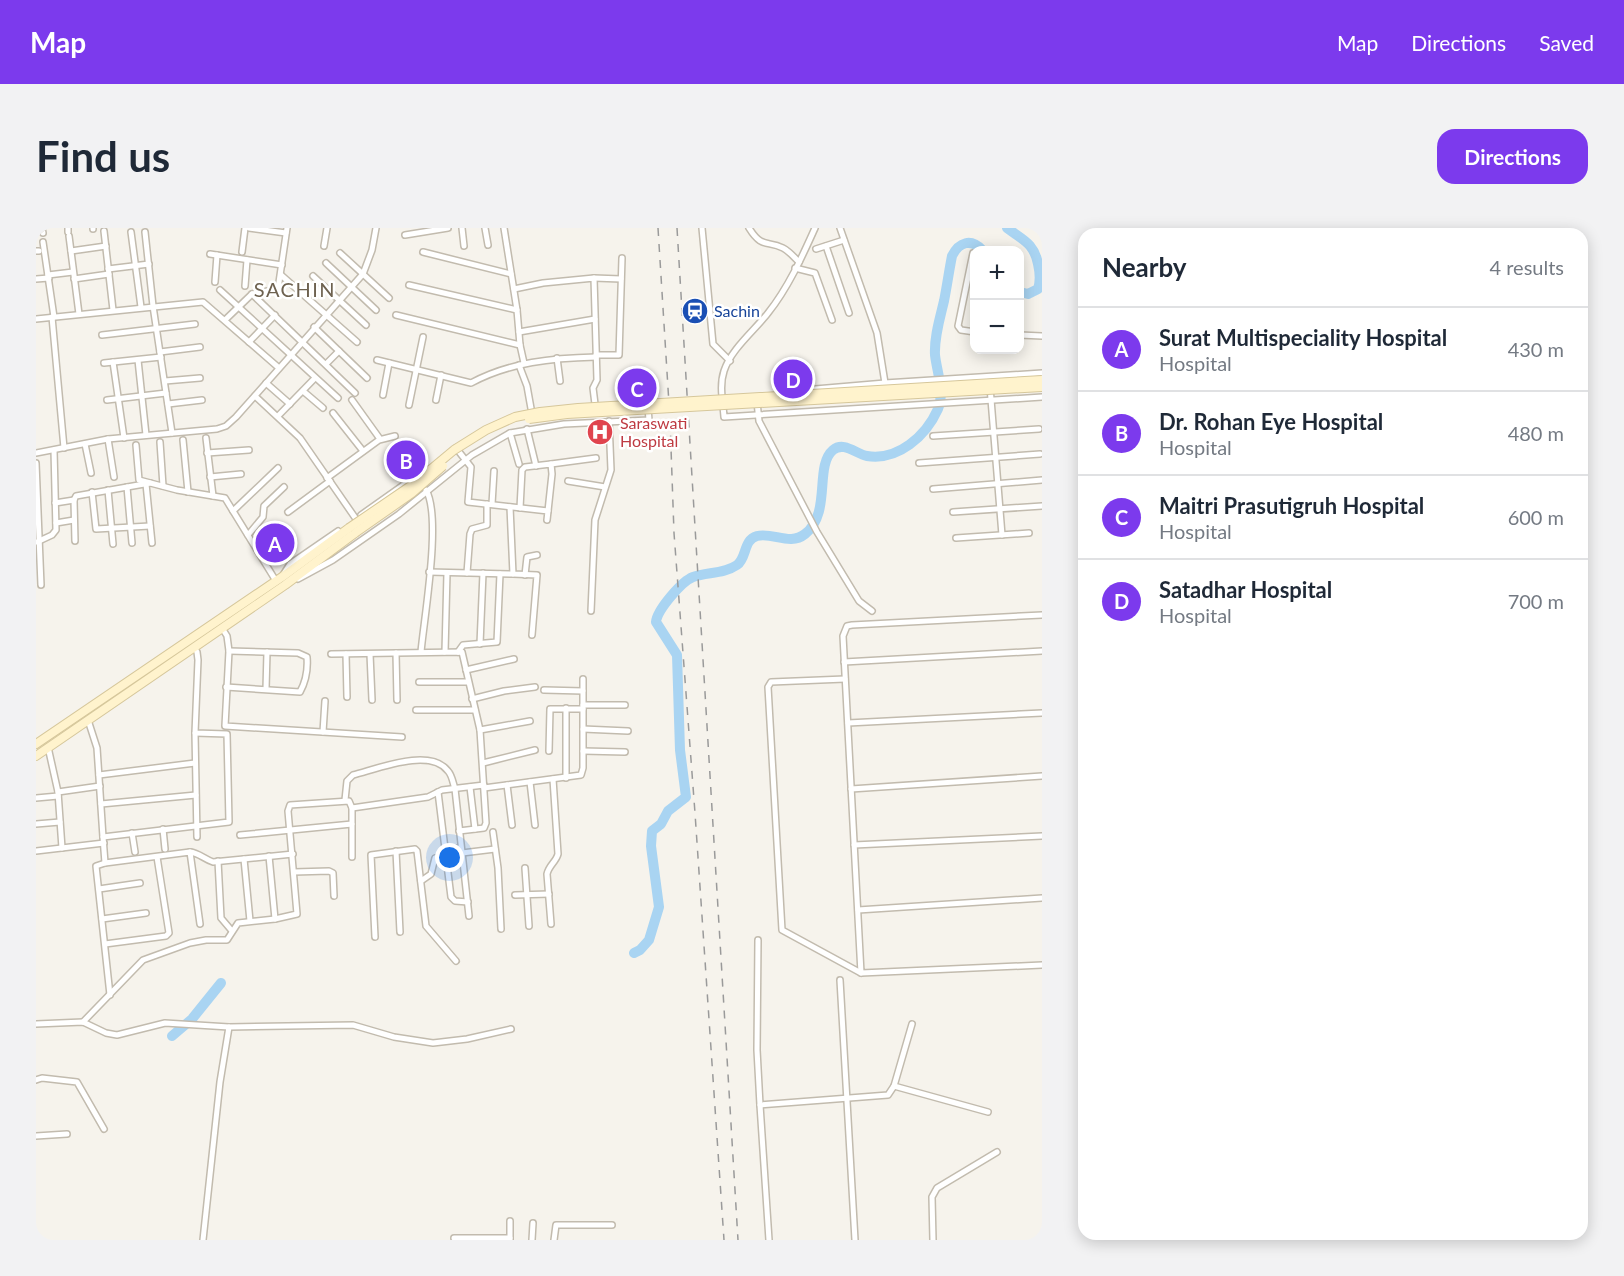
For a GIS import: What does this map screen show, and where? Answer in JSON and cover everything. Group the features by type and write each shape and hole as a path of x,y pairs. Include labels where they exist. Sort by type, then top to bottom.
{"main road":[{"path":"36,756 88,720 199,633 309,563 471,440 501,423 540,412 578,408 1042,380"},
{"path":"352,531 412,493 467,447 507,425 526,419 579,413 1042,387"},
{"path":"36,744 84,712 194,647 281,582"},
{"path":"199,633 204,640"},
{"path":"84,712 88,720"}],"street":[{"path":"225,320 252,292 278,290 286,231 247,228 242,252"},
{"path":"324,246 327,228"},
{"path":"36,453 108,439 217,429 226,426 363,274 372,250 376,228"},
{"path":"405,235 448,228"},
{"path":"462,228 464,246"},
{"path":"485,228 488,245"},
{"path":"504,228 517,310 522,364 532,410 530,429 536,466"},
{"path":"702,228 713,344 730,361"},
{"path":"749,228 766,244 783,248 799,262"},
{"path":"815,228 799,262 770,311 724,370 721,387 724,417 1042,397"},
{"path":"840,228 878,333 885,383"},
{"path":"104,231 113,310"},
{"path":"68,232 79,314"},
{"path":"131,232 141,307"},
{"path":"145,232 153,306 172,433"},
{"path":"816,249 844,240"},
{"path":"44,243 64,448"},
{"path":"71,251 106,246"},
{"path":"826,246 849,313"},
{"path":"423,252 511,274"},
{"path":"340,253 388,298"},
{"path":"210,254 282,265"},
{"path":"214,282 217,255"},
{"path":"377,360 471,382 522,364 557,358 619,355 622,258"},
{"path":"245,286 247,260"},
{"path":"326,263 376,310"},
{"path":"74,279 149,264"},
{"path":"795,268 815,273 832,320"},
{"path":"970,268 958,326 961,330 970,331"},
{"path":"36,279 73,272"},
{"path":"281,275 357,342"},
{"path":"313,276 366,325"},
{"path":"514,289 543,283 594,278 621,279"},
{"path":"594,278 597,381 593,388 595,404"},
{"path":"409,285 517,310"},
{"path":"220,290 338,398"},
{"path":"252,294 355,393"},
{"path":"36,319 203,302 279,368"},
{"path":"249,342 275,315"},
{"path":"396,315 520,345"},
{"path":"519,332 595,319"},
{"path":"102,335 195,324"},
{"path":"314,327 367,378"},
{"path":"1024,335 1042,336"},
{"path":"409,405 423,337"},
{"path":"104,363 138,360 200,347"},
{"path":"326,364 339,351"},
{"path":"557,358 560,381"},
{"path":"138,360 146,435"},
{"path":"114,362 123,438"},
{"path":"383,395 389,363"},
{"path":"722,397 949,378 1042,373"},
{"path":"436,400 441,375"},
{"path":"989,376 1002,535"},
{"path":"165,381 200,378"},
{"path":"279,416 315,378"},
{"path":"266,383 290,404"},
{"path":"303,391 323,408"},
{"path":"107,400 166,393"},
{"path":"757,395 759,421 817,532 859,601 872,611"},
{"path":"255,396 300,438 356,519"},
{"path":"168,404 202,400"},
{"path":"352,400 380,439"},
{"path":"648,402 649,420 609,421 510,433 465,460 399,514 333,560 281,582 290,564 415,477 455,446 501,419 532,410 648,402"},
{"path":"333,413 363,452"},
{"path":"591,611 595,520 611,465 609,421"},
{"path":"933,436 1039,429"},
{"path":"510,433 519,464"},
{"path":"288,512 380,439 395,436"},
{"path":"206,438 213,496"},
{"path":"108,439 114,477"},
{"path":"183,440 188,492"},
{"path":"160,442 163,486"},
{"path":"85,444 91,473"},
{"path":"135,445 139,480 225,498 281,582"},
{"path":"455,446 471,467 468,502 548,511"},
{"path":"38,542 55,533 54,450"},
{"path":"207,453 249,450"},
{"path":"919,463 1040,454"},
{"path":"520,508 521,472 525,467 596,458"},
{"path":"36,463 41,585"},
{"path":"547,520 551,464"},
{"path":"233,511 278,468"},
{"path":"467,573 470,534 472,529 487,525 494,471"},
{"path":"210,477 241,474"},
{"path":"415,477 427,492 432,515 421,652"},
{"path":"933,489 1042,480"},
{"path":"568,481 605,487"},
{"path":"55,502 74,500 80,494 149,483"},
{"path":"149,483 152,543"},
{"path":"127,487 132,543"},
{"path":"248,535 263,517 264,506 284,487"},
{"path":"108,490 113,544"},
{"path":"92,492 94,527 98,530 150,526"},
{"path":"74,500 75,541"},
{"path":"953,512 1042,506"},
{"path":"510,507 513,574"},
{"path":"56,523 74,520"},
{"path":"956,538 1029,533"},
{"path":"525,575 526,557 537,555"},
{"path":"429,572 537,575 532,635"},
{"path":"445,652 447,573"},
{"path":"480,644 483,573"},
{"path":"459,652 463,645 496,642 500,574"},
{"path":"861,973 843,632 847,626 852,625 1042,615"},
{"path":"36,851 62,848 132,833 229,822 229,762 225,726 229,651 227,636 222,628"},
{"path":"194,647 198,660 195,733 197,837"},
{"path":"226,687 300,692 308,666 307,657 298,653 229,651"},
{"path":"844,662 1042,651"},
{"path":"266,689 267,652"},
{"path":"331,654 462,652 480,730 486,825 484,828 459,831"},
{"path":"396,653 397,700"},
{"path":"346,654 347,697"},
{"path":"370,654 372,700"},
{"path":"466,670 514,659"},
{"path":"352,808 429,797 438,792 455,789 577,776 583,772 583,679"},
{"path":"845,679 771,682 768,687 782,930 857,973 1042,965"},
{"path":"419,682 468,682"},
{"path":"472,699 504,691 535,687"},
{"path":"544,690 583,691"},
{"path":"323,732 325,701"},
{"path":"549,750 550,709 625,705"},
{"path":"566,708 566,778"},
{"path":"416,710 475,710"},
{"path":"848,723 1042,713"},
{"path":"88,720 97,748 105,862"},
{"path":"480,730 530,721"},
{"path":"225,726 402,737"},
{"path":"583,729 628,730"},
{"path":"195,733 225,734"},
{"path":"48,747 58,794 62,848"},
{"path":"483,764 535,750"},
{"path":"584,751 625,752"},
{"path":"345,800 347,782 353,775 416,759 445,768 455,789 470,916"},
{"path":"99,775 195,763"},
{"path":"851,789 1042,776"},
{"path":"551,924 547,874 558,854 553,779"},
{"path":"530,782 535,825"},
{"path":"507,785 512,825"},
{"path":"36,798 100,786"},
{"path":"470,787 475,829"},
{"path":"438,792 452,900 468,902"},
{"path":"101,804 195,795"},
{"path":"83,1022 143,960 190,943 227,940 238,923 297,914 288,811 290,805 350,801 352,857"},
{"path":"36,824 60,822"},
{"path":"240,835 352,824"},
{"path":"163,829 165,849"},
{"path":"493,832 498,868 501,929"},
{"path":"132,833 135,852"},
{"path":"854,845 1042,836"},
{"path":"375,937 370,857 374,853 412,849 417,851 426,926 456,961"},
{"path":"421,881 430,874 435,858 446,852 495,849"},
{"path":"396,851 400,932"},
{"path":"110,995 96,866 105,862 190,852 197,853 213,862 293,854"},
{"path":"190,852 200,924"},
{"path":"105,944 166,936 169,933 157,856"},
{"path":"269,856 275,919"},
{"path":"244,859 250,921"},
{"path":"218,861 221,918 232,931"},
{"path":"525,868 529,926"},
{"path":"294,872 329,871 333,873 334,896"},
{"path":"99,889 140,883"},
{"path":"515,895 549,894"},
{"path":"858,910 1042,898"},
{"path":"102,919 146,913"},
{"path":"758,940 757,1050 769,1240"},
{"path":"840,980 855,1240"},
{"path":"36,1025 83,1022 97,1030 117,1035 165,1023 229,1027 353,1024 394,1037 433,1042 467,1039 511,1029"},
{"path":"760,1105 888,1095 894,1086 912,1024"},
{"path":"203,1240 220,1082 229,1027"},
{"path":"36,1080 42,1078 77,1082 104,1129"},
{"path":"894,1086 988,1112"},
{"path":"36,1136 67,1134"},
{"path":"933,1240 932,1197 937,1188 997,1152"},
{"path":"454,1238 510,1239 510,1221"},
{"path":"532,1240 533,1223"},
{"path":"554,1240 556,1225 612,1225"}],"waterway":[{"path":"1007,228 1031,247 1039,267 1038,289 1028,294 1024,293"},
{"path":"634,953 649,940 659,907 651,846 652,831 661,824 668,811 686,797 680,750 677,655 656,622 657,617 671,596 688,580 698,575 727,570 737,565 749,541 753,538 763,535 793,539 805,534 813,525 818,514 824,467 827,457 833,450 841,447 867,456 889,455 910,444 926,428 938,409 941,396 935,341 952,256 958,247 966,243 978,246"},
{"path":"172,1036 192,1019 221,983"}],"railway":[{"path":"658,228 670,420 674,533 724,1240"},
{"path":"677,228 738,1240"}],"place":[{"name":"Sachin","path":"695,311"},
{"name":"Satadhar Hospital","path":"793,379"},
{"name":"Maitri Prasutigruh Hospital","path":"637,388"},
{"name":"Saraswati Hospital","path":"600,432"},
{"name":"Dr. Rohan Eye Hospital","path":"406,460"},
{"name":"Surat Multispeciality Hospital","path":"275,543"}],"district":[{"name":"SACHIN","path":"295,290"}]}
